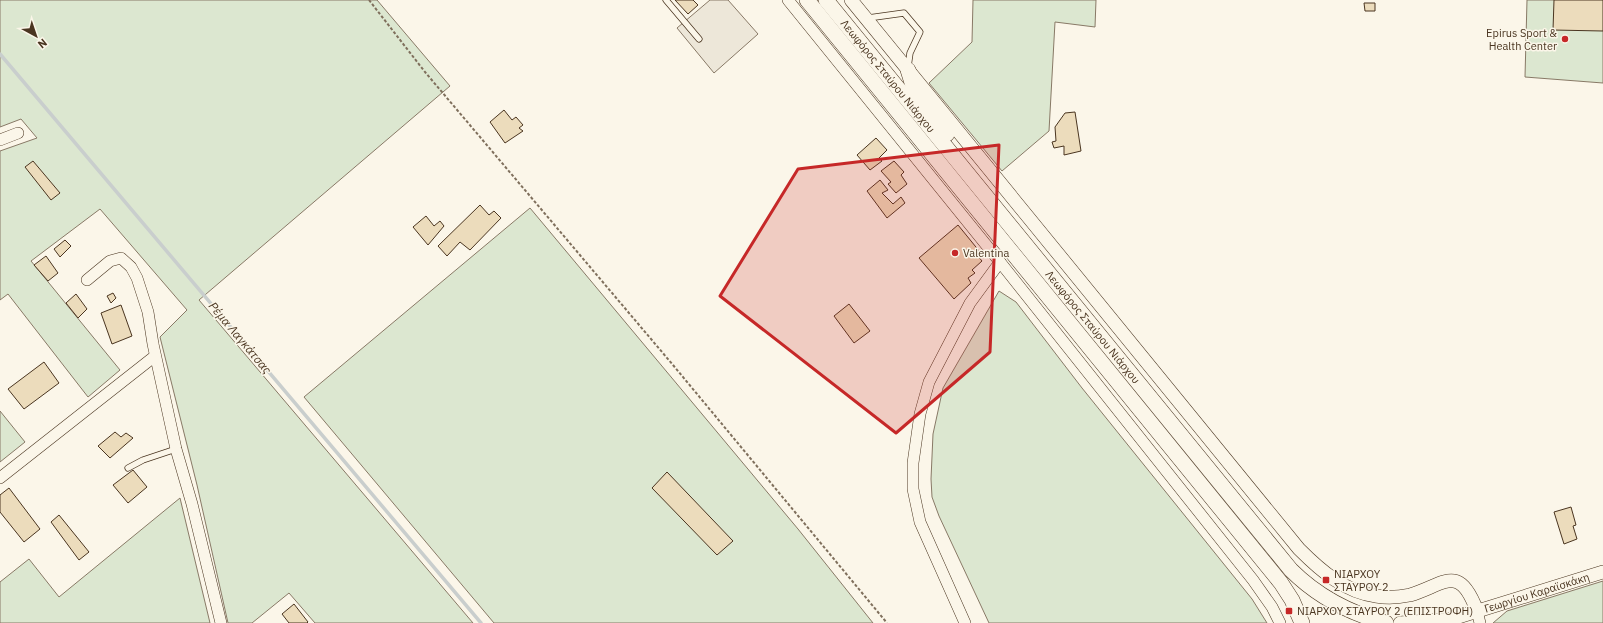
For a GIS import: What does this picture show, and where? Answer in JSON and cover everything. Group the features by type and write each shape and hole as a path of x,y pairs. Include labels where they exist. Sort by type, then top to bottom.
{"main road":[{"name":"Λεωφόρος Σταύρου Νιάρχου","path":"807,0 1277,578 1290,596 1302,623"},
{"name":"Λεωφόρος Σταύρου Νιάρχου","path":"826,0 1291,570 1309,587 1328,601 1362,616 1384,623"},
{"path":"908,70 914,89 951,140 962,168"},
{"name":"Λεωφόρος Σταύρου Νιάρχου","path":"1361,623 1384,623"}],"street":[{"path":"788,0 1000,262 1253,580 1269,602 1280,623"},
{"path":"851,0 1073,276 1267,512 1310,560 1336,580 1350,588 1377,596 1405,596 1442,581 1456,582 1468,591 1479,617"},
{"path":"0,140 18,133"},
{"path":"87,280 110,261 122,258 127,262 137,278 148,312 176,449 192,504 221,623"},
{"path":"965,623 920,522 913,489 913,463 920,414 929,382 970,303 1000,262"},
{"path":"0,478 156,356"},
{"name":"Γεωργίου Καραϊσκάκη","path":"1400,623 1450,621 1479,617 1603,572"}],"lane":[{"path":"666,0 699,39"},
{"path":"866,18 904,13 920,32 910,53 908,70"},
{"path":"128,468 143,460 176,449"}],"path":[{"path":"369,0 425,72 658,347 887,623"}],"highlighted area":[{"path":"999,145 990,352 896,433 720,296 798,169"}],"green space":[{"path":"0,0 377,0 450,86 199,300 473,623 315,623 289,593 252,623 228,623 197,485 160,337 187,310 100,209 31,261 120,370 88,397 8,294 0,300 0,151 37,138 21,119 0,127"},
{"path":"973,0 1096,0 1095,27 1055,22 1049,131 1002,171 929,83 972,42"},
{"name":"Epirus Sport & Health Center","path":"1527,0 1603,0 1603,83 1525,77"},
{"path":"530,208 798,529 873,623 494,623 304,397"},
{"path":"999,291 1016,302 1082,388 1252,599 1267,623 989,623 939,516 932,497 931,479 933,434 943,388"},
{"path":"0,411 25,442 0,462"},
{"path":"180,498 210,623 0,623 0,582 29,559 59,597"},
{"path":"1603,581 1603,623 1493,623 1507,611"}],"shaded area":[{"path":"710,0 728,0 758,34 714,73 677,28"}],"building":[{"path":"675,0 693,0 698,5 688,14"},
{"path":"1554,0 1603,0 1603,31 1553,30"},
{"path":"1364,3 1375,3 1375,11 1365,11"},
{"path":"504,110 512,120 516,117 523,125 519,128 523,131 505,143 490,122"},
{"path":"1075,112 1081,151 1064,155 1064,146 1054,148 1052,142 1056,141 1055,127 1065,113"},
{"path":"876,138 887,150 879,158 882,161 870,170 857,155"},
{"path":"33,161 60,193 51,200 25,167"},
{"path":"894,161 904,172 901,175 907,184 896,193 888,184 891,182 881,171"},
{"path":"880,180 888,190 882,193 893,204 901,197 905,203 887,218 867,191"},
{"path":"480,205 489,215 494,211 501,218 470,250 460,242 447,256 438,246"},
{"path":"426,216 434,226 440,221 444,226 428,245 413,227"},
{"path":"958,225 980,252 977,255 982,261 972,270 975,273 968,278 971,283 954,299 919,258"},
{"path":"65,240 71,246 60,257 54,249"},
{"path":"46,256 58,273 48,281 34,265"},
{"path":"113,293 116,298 111,303 107,296"},
{"path":"76,294 87,309 78,318 66,303"},
{"path":"849,304 870,331 854,343 834,316"},
{"path":"121,305 132,336 112,344 101,313"},
{"path":"44,362 59,383 24,409 8,389"},
{"path":"115,432 121,437 126,433 133,438 110,458 98,446"},
{"path":"133,470 147,487 128,503 113,485"},
{"path":"667,472 733,541 717,555 652,488"},
{"path":"9,488 40,529 24,542 0,512 0,495"},
{"path":"1571,507 1576,525 1573,526 1577,539 1564,544 1554,512"},
{"path":"59,515 89,552 79,560 51,522"},
{"path":"294,604 308,622 307,623 289,623 282,614"}],"waterway":[{"name":"Ρέμα Λαγκάτσας","path":"0,54 481,623"}],"place":[{"name":"Epirus Sport & Health Center","path":"1565,39"},
{"name":"Valentina","path":"955,253"},
{"name":"ΝΙΑΡΧΟΥ ΣΤΑΥΡΟΥ 2","path":"1326,580"},
{"name":"ΝΙΑΡΧΟΥ ΣΤΑΥΡΟΥ 2 (ΕΠΙΣΤΡΟΦΗ)","path":"1289,611"}]}
